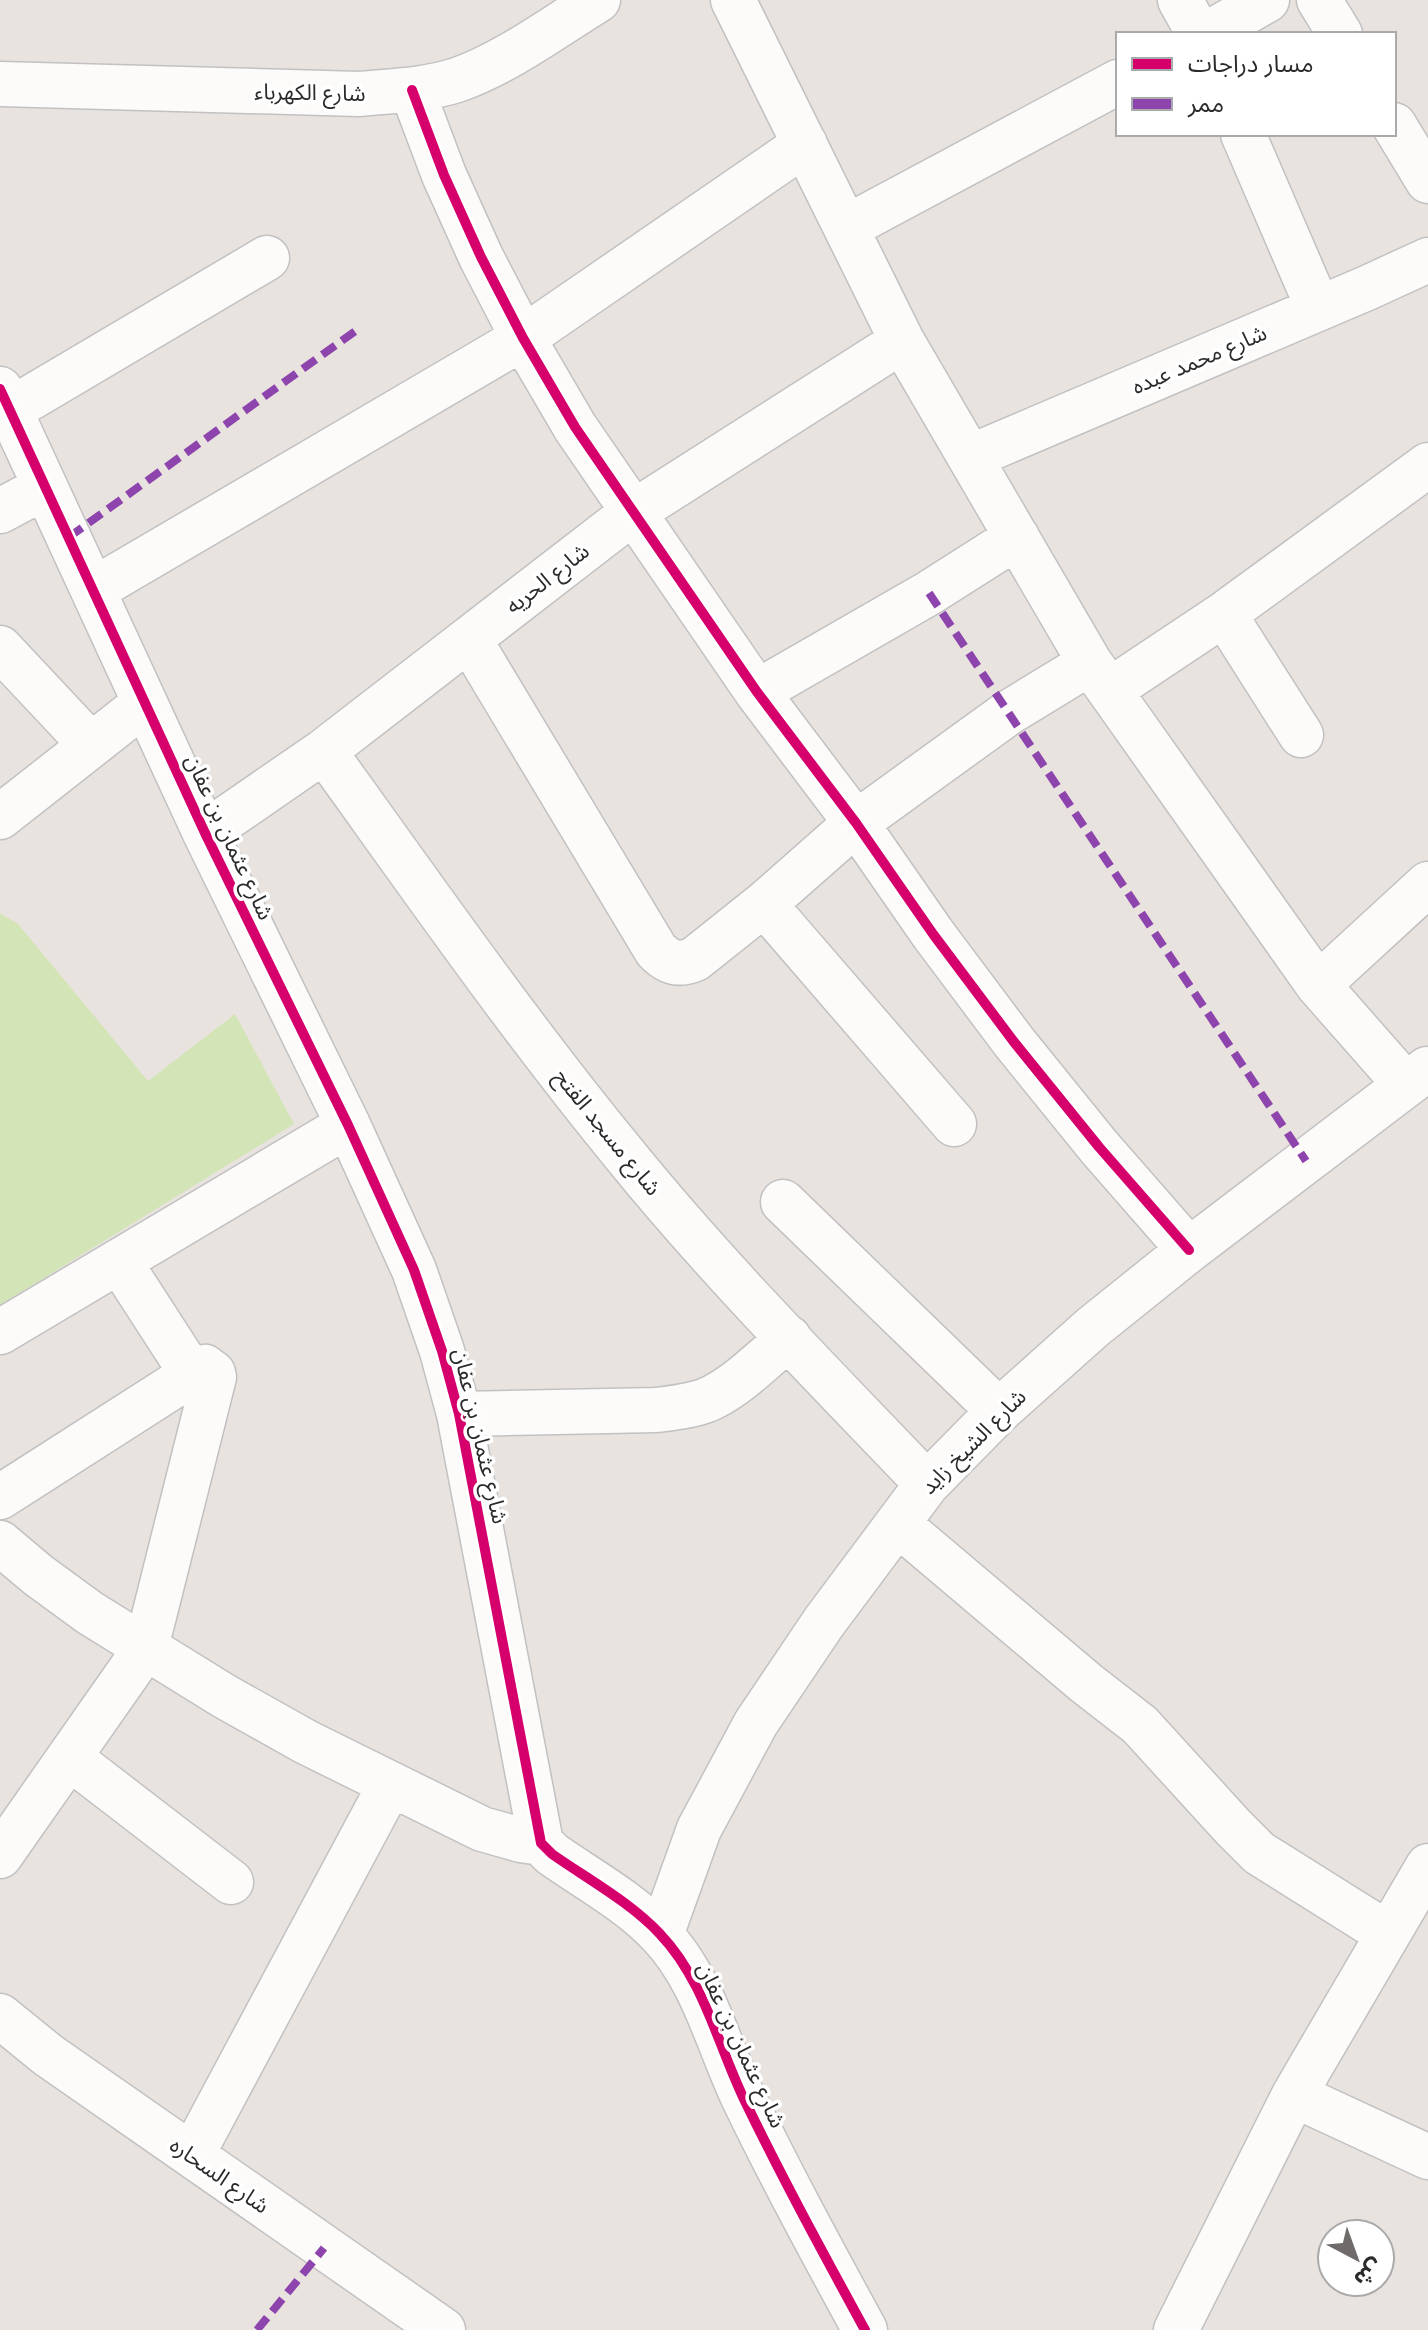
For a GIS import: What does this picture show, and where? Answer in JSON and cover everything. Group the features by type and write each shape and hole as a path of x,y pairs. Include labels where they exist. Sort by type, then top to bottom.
{"street":[{"name":"شارع الكهرباء","path":"0,84 359,94 412,90 456,80 493,64 598,0"},
{"path":"733,0 902,341 1100,677 1318,985 1417,1076"},
{"path":"1180,0 1198,32"},
{"path":"1211,32 1267,0"},
{"path":"1319,0 1339,32"},
{"path":"847,227 1116,83"},
{"path":"412,90 444,175 481,257 523,338 575,427 632,513 757,692 1014,1042 1099,1147 1189,1250"},
{"path":"1396,128 1428,181"},
{"path":"1244,136 1318,308"},
{"path":"93,590 523,338 805,144"},
{"path":"5,400 267,258"},
{"name":"شارع محمد عبده","path":"970,457 1428,260"},
{"name":"شارع الحريه","path":"205,833 324,751 632,513 902,341"},
{"name":"شارع عثمان بن عفان","path":"5,400 205,833 348,1125 414,1270 442,1351 459,1414 541,1843 552,1854 637,1912 661,1935 694,1981 735,2080 769,2151 865,2330"},
{"path":"469,639 648,936 664,958 673,963 685,963 695,959 764,904 856,823 1008,713 1100,677 1224,614 1428,465"},
{"path":"0,511 45,487"},
{"path":"757,692 929,593 1017,537"},
{"path":"1224,614 1301,735"},
{"path":"0,648 91,745"},
{"path":"0,817 145,703"},
{"name":"شارع مسجد الفتح","path":"324,751 557,1070 645,1179 705,1248 927,1484"},
{"path":"1318,985 1428,884"},
{"path":"764,904 954,1124"},
{"name":"شارع الشيخ زايد","path":"661,1935 699,1829 756,1723 824,1622 927,1484 999,1411 1093,1327 1417,1076"},
{"path":"0,1332 348,1125"},
{"path":"783,1202 999,1411"},
{"path":"119,1261 192,1374"},
{"path":"459,1414 683,1407 708,1399 732,1385 789,1338"},
{"path":"0,1497 192,1374 205,1367 213,1373 145,1646 0,1856"},
{"path":"898,1524 1140,1725 1259,1853 1388,1934"},
{"path":"0,1543 90,1613 224,1696 306,1742 482,1829 541,1843"},
{"path":"70,1758 231,1882"},
{"path":"192,2155 390,1785"},
{"path":"1176,2330 1294,2095 1428,1866"},
{"name":"شارع السحاره","path":"0,2016 48,2055 443,2330"},
{"path":"1294,2095 1428,2157"}],"green space":[{"path":"0,913 18,924 148,1081 235,1014 294,1124 0,1305"}],"marked path":[{"path":"69,537 361,327"},
{"path":"929,593 1306,1161"},
{"path":"257,2330 324,2248"}],"cycle path":[{"path":"412,90 444,175 481,257 523,338 575,427 757,692 856,823 933,934 1014,1042 1099,1147 1189,1250"},
{"path":"0,389 205,833 348,1125 414,1270 442,1351 459,1414 541,1843 552,1854 636,1912 675,1952 708,2012 743,2097 772,2156 865,2330"}]}
